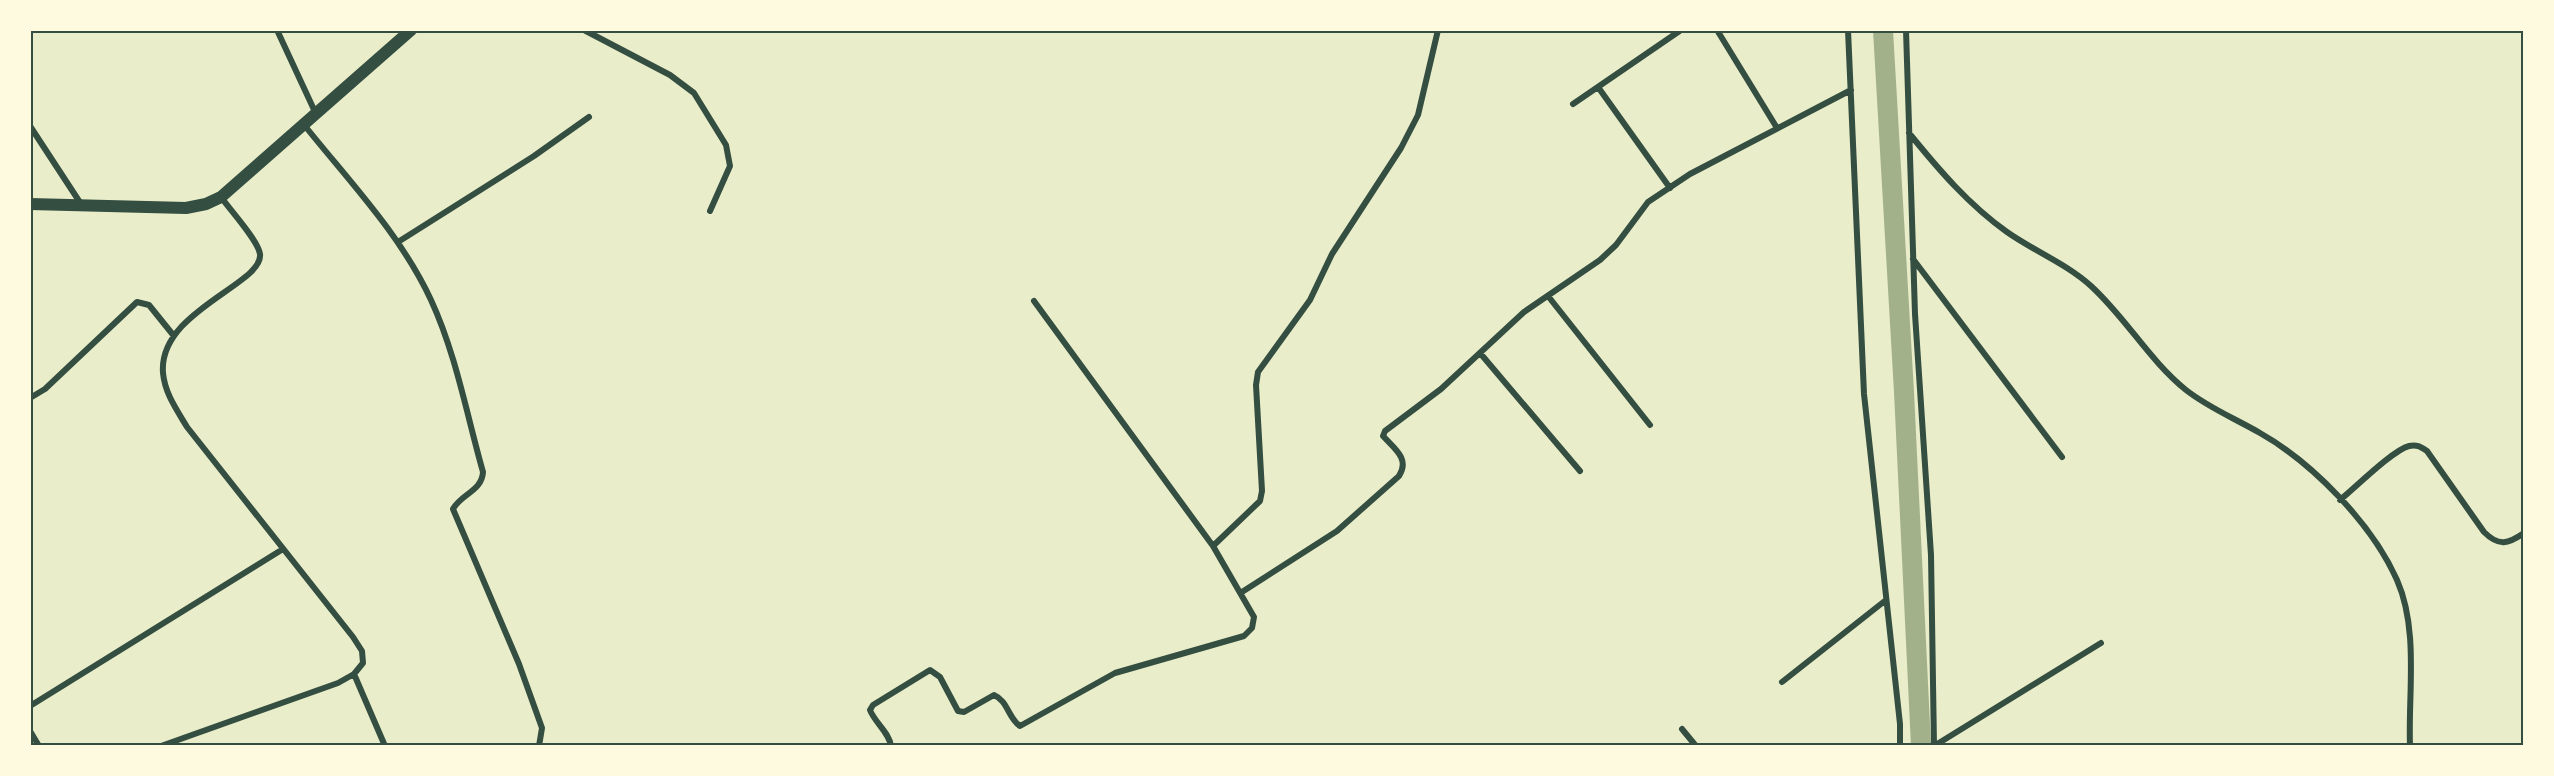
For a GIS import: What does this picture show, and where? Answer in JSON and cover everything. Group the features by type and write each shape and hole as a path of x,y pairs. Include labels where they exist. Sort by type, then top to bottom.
{"main road":[{"path":"30,204 186,208 221,198 411,30"}],"street":[{"path":"277,30 316,116"},
{"path":"584,30 670,75 694,93 726,146 730,166 710,211"},
{"path":"1213,546 1260,501 1262,492 1256,385 1258,372 1310,300 1332,254 1401,148 1418,115 1438,30"},
{"path":"1573,104 1681,30"},
{"path":"1717,30 1777,128"},
{"path":"1848,30 1864,393 1900,724 1900,746"},
{"path":"1906,30 1913,259 1931,555 1934,746"},
{"path":"1598,87 1670,188"},
{"path":"1242,592 1337,531 1399,476 1404,468 1404,461 1383,436 1385,431 1441,389 1508,326 1600,260 1616,245 1648,202 1777,128 1851,90"},
{"path":"398,242 534,156 589,117"},
{"path":"30,126 81,205"},
{"path":"305,126 398,242 431,301 477,450 482,480 478,487 457,501 453,509 505,628 531,696 542,728 538,746"},
{"path":"1909,133 1966,199 2006,232 2089,284 2117,311 2157,362 2184,388 2214,411 2285,449 2309,467 2340,500 2383,554 2397,580 2406,606 2409,638 2410,746"},
{"path":"160,746 338,683 354,674 363,663 362,651 187,428 170,400 163,372 169,344 174,336 198,311 251,274 259,263 260,253 254,242 221,198"},
{"path":"1913,259 2062,457"},
{"path":"1548,296 1650,425"},
{"path":"891,746 887,735 870,710 873,705 930,670 940,677 958,711 964,712 994,695 1004,702 1014,722 1020,726 1115,673 1244,636 1252,628 1254,617 1242,592 1213,546 1034,301"},
{"path":"30,398 45,389 137,302 149,305 174,336"},
{"path":"1480,352 1580,471"},
{"path":"2340,500 2394,455 2407,446 2417,445 2427,451 2484,532 2494,542 2505,544 2524,533"},
{"path":"30,706 283,549"},
{"path":"1782,682 1886,600"},
{"path":"1934,746 2101,643"},
{"path":"354,674 385,746"},
{"path":"1682,729 1696,746"},
{"path":"30,731 39,746"}],"waterway":[{"path":"1883,30 1921,746"}]}
